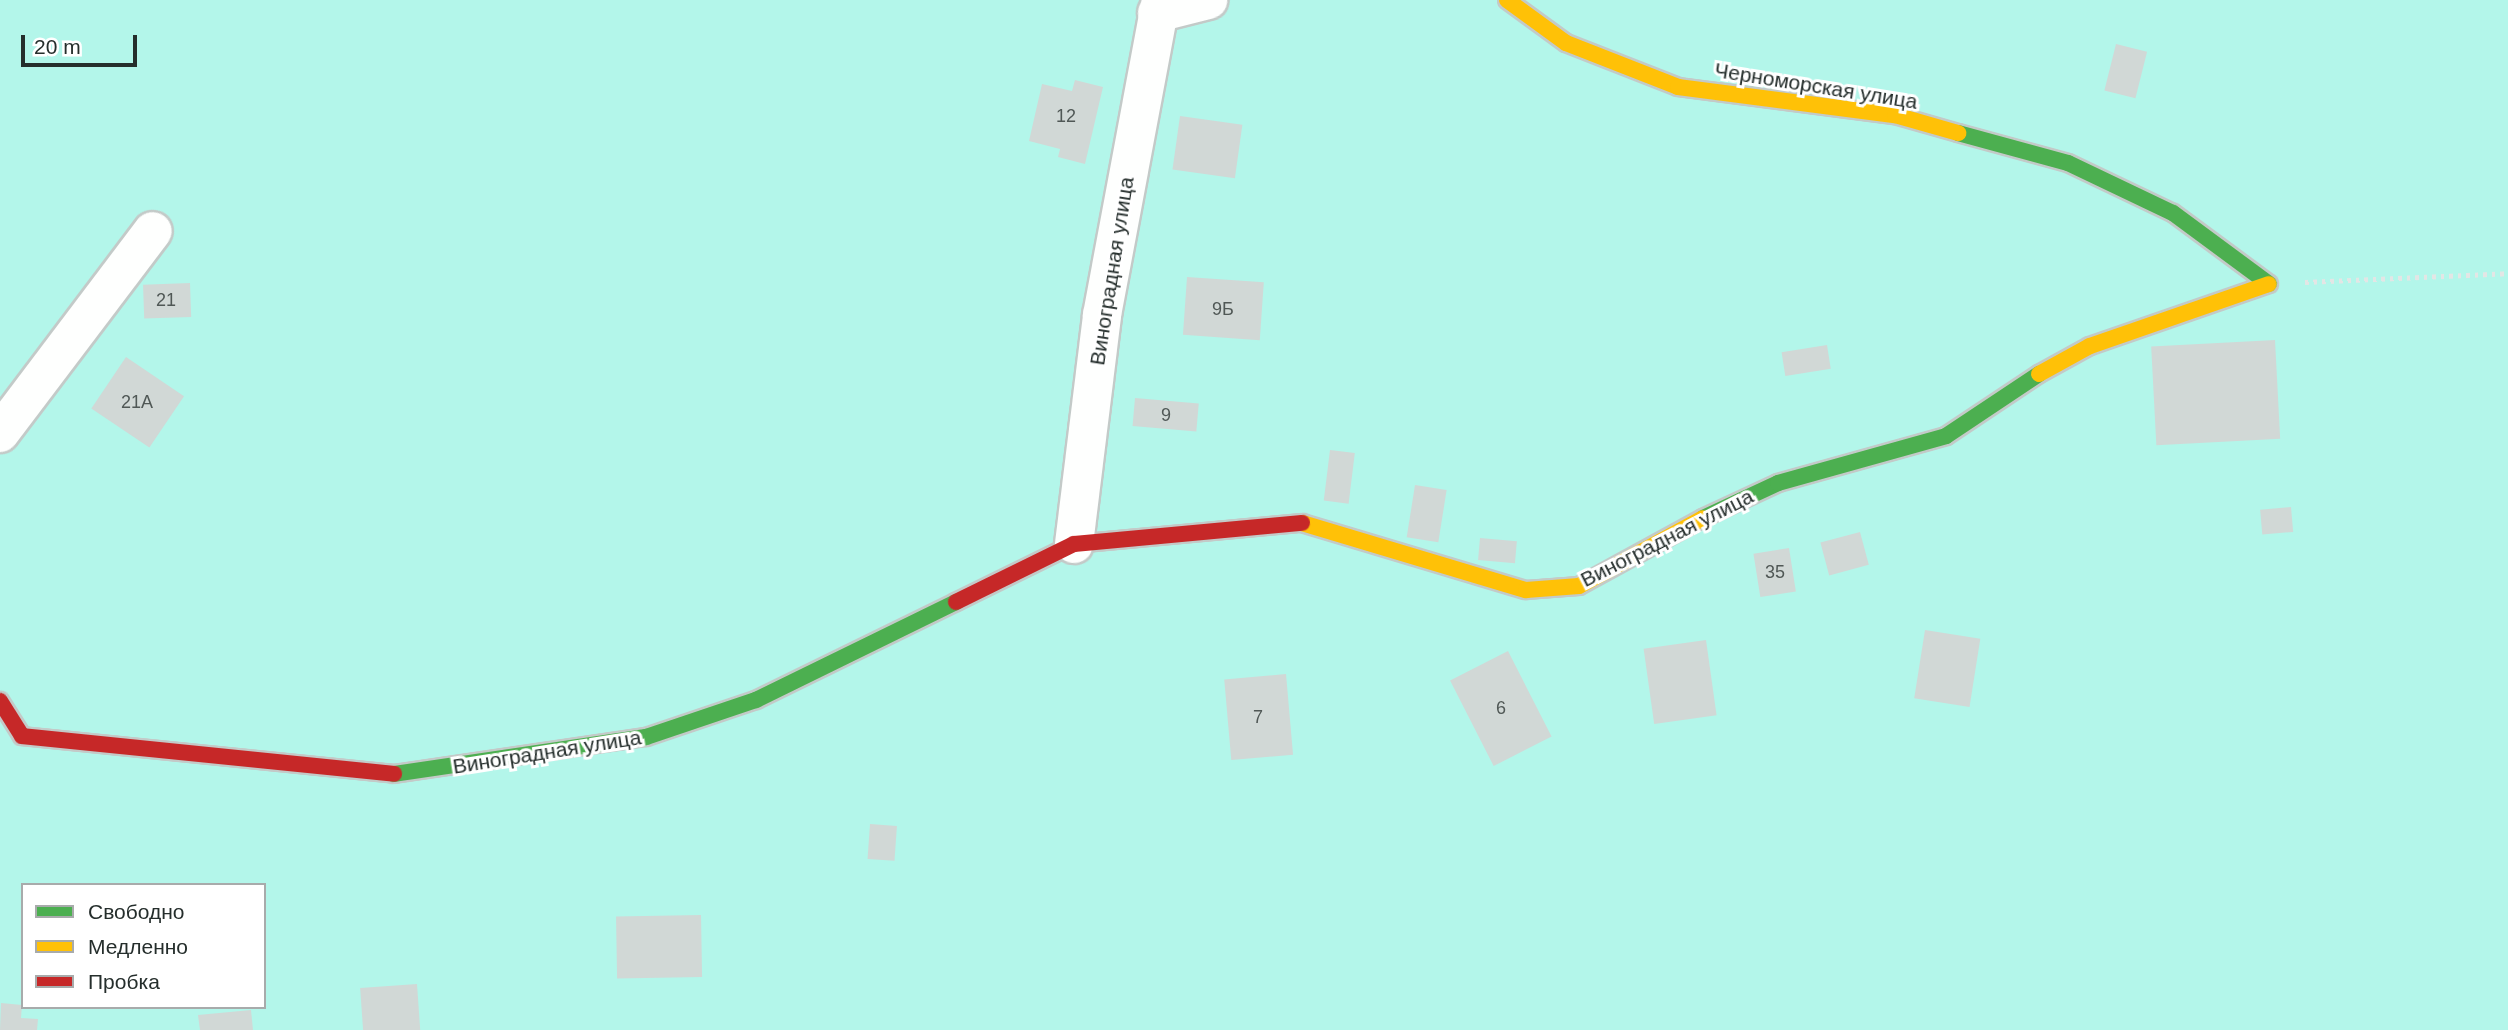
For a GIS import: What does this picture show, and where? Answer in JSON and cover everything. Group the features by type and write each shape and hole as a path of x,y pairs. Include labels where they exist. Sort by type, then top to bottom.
{"street":[{"path":"1159,6 1208,0"},
{"name":"Черноморская улица","path":"1507,0 1566,43 1678,87 1895,115 2068,163 2174,213 2269,284"},
{"name":"Виноградная улица","path":"1074,544 1102,315 1159,6"},
{"path":"0,433 153,231"},
{"name":"Виноградная улица","path":"0,701 11,736 390,775 646,737 756,700 1074,544 1302,523 1526,590 1579,586 1724,506 1778,483 1946,436 2033,377 2090,346 2269,284"}],"path":[{"path":"2269,284 2508,273"}],"green space":[{"path":"0,0 2508,0 2508,1030 0,1030"}],"building":[{"path":"2116,44 2147,52 2135,98 2104,91"},
{"path":"1075,80 1103,87 1085,164 1058,157 1060,149 1029,141 1042,84 1072,91"},
{"path":"1180,116 1242,125 1235,178 1172,169"},
{"path":"1187,277 1264,282 1260,340 1183,335"},
{"path":"190,283 191,317 144,319 143,285"},
{"path":"2275,340 2280,439 2156,445 2151,346"},
{"path":"1827,345 1831,369 1785,376 1782,352"},
{"path":"126,357 184,396 149,448 91,408"},
{"path":"1135,398 1199,404 1196,431 1133,426"},
{"path":"1330,450 1355,453 1349,504 1324,501"},
{"path":"1415,485 1447,490 1438,542 1407,537"},
{"path":"2291,507 2293,532 2262,535 2260,510"},
{"path":"1860,532 1869,565 1829,575 1820,543"},
{"path":"1480,538 1517,541 1515,563 1478,560"},
{"path":"1789,548 1796,591 1760,597 1753,554"},
{"path":"1925,630 1980,639 1970,707 1914,698"},
{"path":"1706,640 1717,715 1654,724 1644,649"},
{"path":"1508,651 1552,737 1494,766 1450,681"},
{"path":"1286,674 1293,755 1231,760 1224,679"},
{"path":"870,824 897,826 894,861 868,859"},
{"path":"701,915 702,977 617,978 616,916"},
{"path":"417,984 420,1030 363,1030 360,988"},
{"path":"1,1003 21,1005 21,1018 38,1019 37,1030 0,1030"},
{"path":"251,1010 253,1030 200,1030 198,1015"}],"traffic: fast":[{"path":"1958,133 2068,163 2173,213 2269,284"},
{"path":"1703,518 1778,483 1946,436 2039,374"},
{"path":"394,774 646,737 756,700 956,602"}],"traffic: slow":[{"path":"1507,0 1566,43 1678,87 1895,115 1958,133"},
{"path":"2039,374 2090,346 2269,284"},
{"path":"1302,523 1526,590 1579,586 1703,518"}],"traffic: jam":[{"path":"956,602 1074,544 1302,523"},
{"path":"0,701 22,736 394,774"}]}
